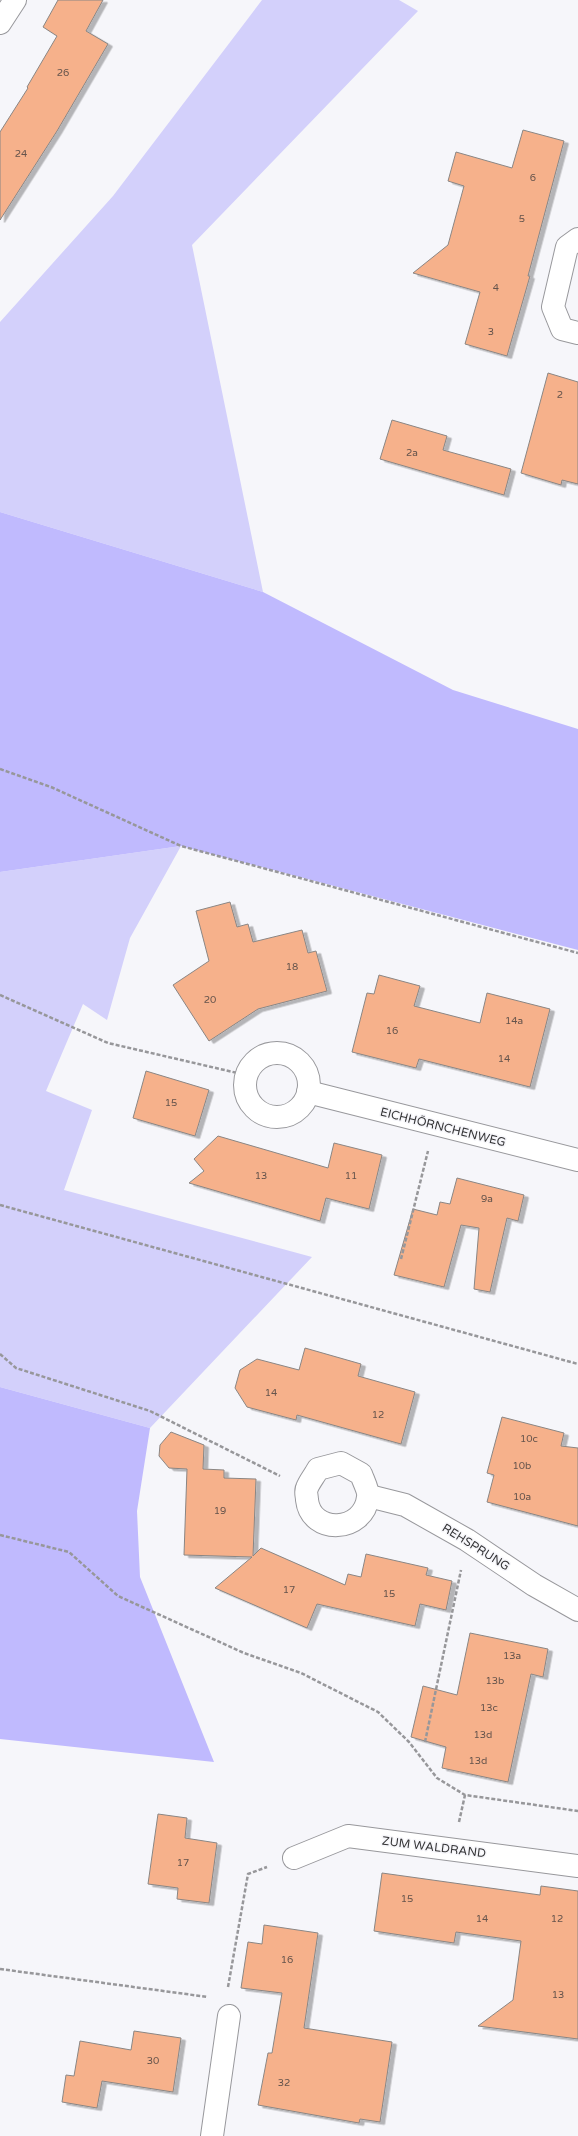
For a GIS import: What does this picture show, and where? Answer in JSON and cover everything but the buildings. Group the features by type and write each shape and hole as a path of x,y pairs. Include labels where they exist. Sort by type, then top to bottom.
{"street":[{"path":"0,23 15,0"},
{"path":"578,239 567,246 553,307 562,329 578,333"},
{"path":"276,1053 295,1058 307,1073 308,1092 300,1108 285,1117 268,1116 253,1107 245,1092 246,1075 258,1059 276,1053"},
{"name":"EICHHÖRNCHENWEG","path":"308,1092 434,1125 578,1160"},
{"path":"341,1463 361,1474 369,1496 364,1512 350,1523 334,1526 318,1520 308,1506 306,1489 318,1470 341,1463"},
{"name":"REHSPRUNG","path":"369,1496 405,1504 467,1540 534,1585 578,1610"},
{"name":"ZUM WALDRAND","path":"294,1858 348,1836 578,1866"},
{"path":"212,2136 229,2008"}],"path":[{"path":"0,769 52,787 181,846 578,953"},
{"path":"0,995 108,1043 246,1075"},
{"path":"401,1259 434,1125"},
{"path":"0,1205 578,1364"},
{"path":"0,1354 16,1368 150,1411 306,1489"},
{"path":"0,1535 69,1552 118,1596 244,1653 301,1673 378,1712 409,1742 437,1778 466,1795 578,1810"},
{"path":"425,1742 467,1540"},
{"path":"0,1969 229,2008 228,1982 248,1874 294,1858"}],"shaded area":[{"path":"262,0 399,0 418,11 192,245 263,592 0,512 0,322 113,196"},
{"path":"0,512 263,592 453,690 578,729 578,950 181,846 0,872"},
{"path":"181,846 130,938 107,1020 83,1004 46,1091 92,1110 64,1190 312,1257 150,1428 0,1387 0,872"},
{"path":"0,1387 150,1428 137,1511 140,1577 214,1762 0,1739"}]}
